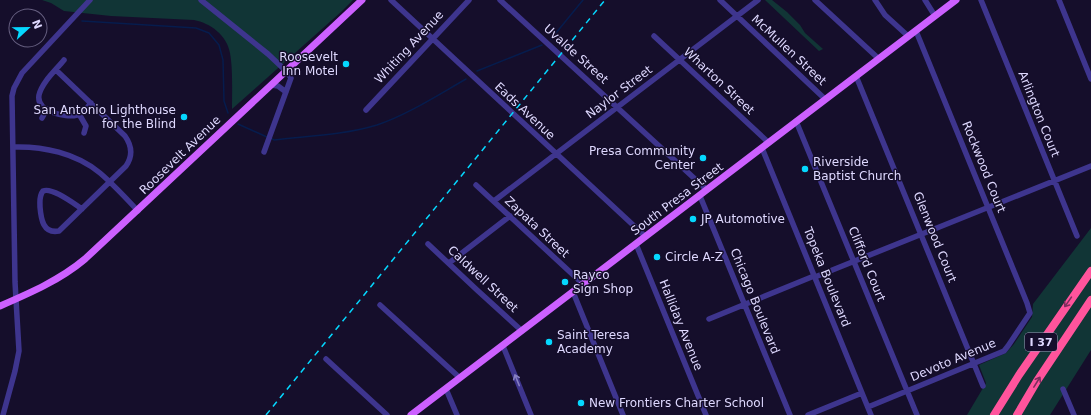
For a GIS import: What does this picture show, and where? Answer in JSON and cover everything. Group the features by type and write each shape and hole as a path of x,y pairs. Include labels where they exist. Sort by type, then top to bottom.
{"highway":[{"name":"I 37","path":"994,415 1019,375 1091,270"},
{"name":"I 37","path":"1017,415 1037,381 1091,300"}],"main road":[{"name":"Roosevelt Avenue","path":"0,306 69,272 91,254 362,0"},
{"name":"South Presa Street","path":"411,415 956,0"}],"street":[{"path":"3,415 18,357 12,96 18,81 25,70 90,0"},
{"path":"201,0 286,71 291,78 264,152"},
{"name":"Eads Avenue","path":"390,0 646,237"},
{"name":"Whiting Avenue","path":"366,110 469,0"},
{"name":"Uvalde Street","path":"500,0 707,190"},
{"name":"McMullen Street","path":"720,0 825,99"},
{"name":"Naylor Street","path":"494,201 758,0"},
{"path":"815,0 878,59"},
{"path":"875,0 884,15 908,36"},
{"path":"925,0 935,16"},
{"name":"Arlington Court","path":"981,0 1077,236"},
{"path":"1059,0 1091,79"},
{"name":"Rockwood Court","path":"916,31 1030,313"},
{"name":"Wharton Street","path":"654,36 769,143"},
{"path":"64,60 40,93 40,103 46,109 64,115 80,114 91,103"},
{"path":"56,70 125,136 130,145 131,155 129,162 82,209 59,231 52,231 42,222 40,196 43,191 47,190 71,201 82,209"},
{"name":"Glenwood Court","path":"856,76 983,386"},
{"path":"271,85 278,86 286,92"},
{"path":"42,118 46,109"},
{"path":"80,114 86,126 84,133"},
{"name":"Clifford Court","path":"796,121 917,415"},
{"path":"13,147 30,146 60,152 87,165 100,173 138,211"},
{"name":"Topeka Boulevard","path":"762,148 871,415"},
{"path":"709,319 922,235 1091,166"},
{"name":"Zapata Street","path":"476,185 583,284"},
{"name":"Chicago Boulevard","path":"700,196 790,415"},
{"path":"449,263 510,216"},
{"name":"Caldwell Street","path":"428,244 522,331"},
{"name":"Halliday Avenue","path":"636,244 706,415"},
{"path":"573,292 623,415"},
{"path":"380,305 460,378"},
{"name":"Devoto Avenue","path":"868,407 1004,351 1030,313"},
{"path":"503,346 531,415"},
{"path":"326,359 387,415"},
{"path":"446,388 457,415"},
{"path":"1063,389 1074,415"},
{"path":"808,415 862,393"}],"green space":[{"path":"42,0 353,0 232,109 232,74 230,53 222,35 212,27 194,20 111,16 64,11 51,3"},
{"path":"765,0 772,0 787,12 800,25 805,33 823,49 819,51"},
{"path":"1091,228 1091,350 1050,415 967,415 986,383 979,365 1006,353 1014,344 1032,317 1033,304"}],"waterway":[{"path":"551,39 583,0"},
{"path":"82,21 196,28 209,33 219,45 223,60 224,101 228,113"},
{"path":"477,71 542,45"},
{"path":"271,138 274,140 326,135 377,125 411,110 466,79"},
{"path":"238,124 267,137"}],"railway":[{"path":"266,415 605,0"}],"place":[{"name":"Roosevelt Inn Motel","path":"346,64"},
{"name":"San Antonio Lighthouse for the Blind","path":"184,117"},
{"name":"Presa Community Center","path":"703,158"},
{"name":"Riverside Baptist Church","path":"805,169"},
{"name":"JP Automotive","path":"693,219"},
{"name":"Circle A-Z","path":"657,257"},
{"name":"Rayco Sign Shop","path":"565,282"},
{"name":"Saint Teresa Academy","path":"549,342"},
{"name":"New Frontiers Charter School","path":"581,403"}]}
